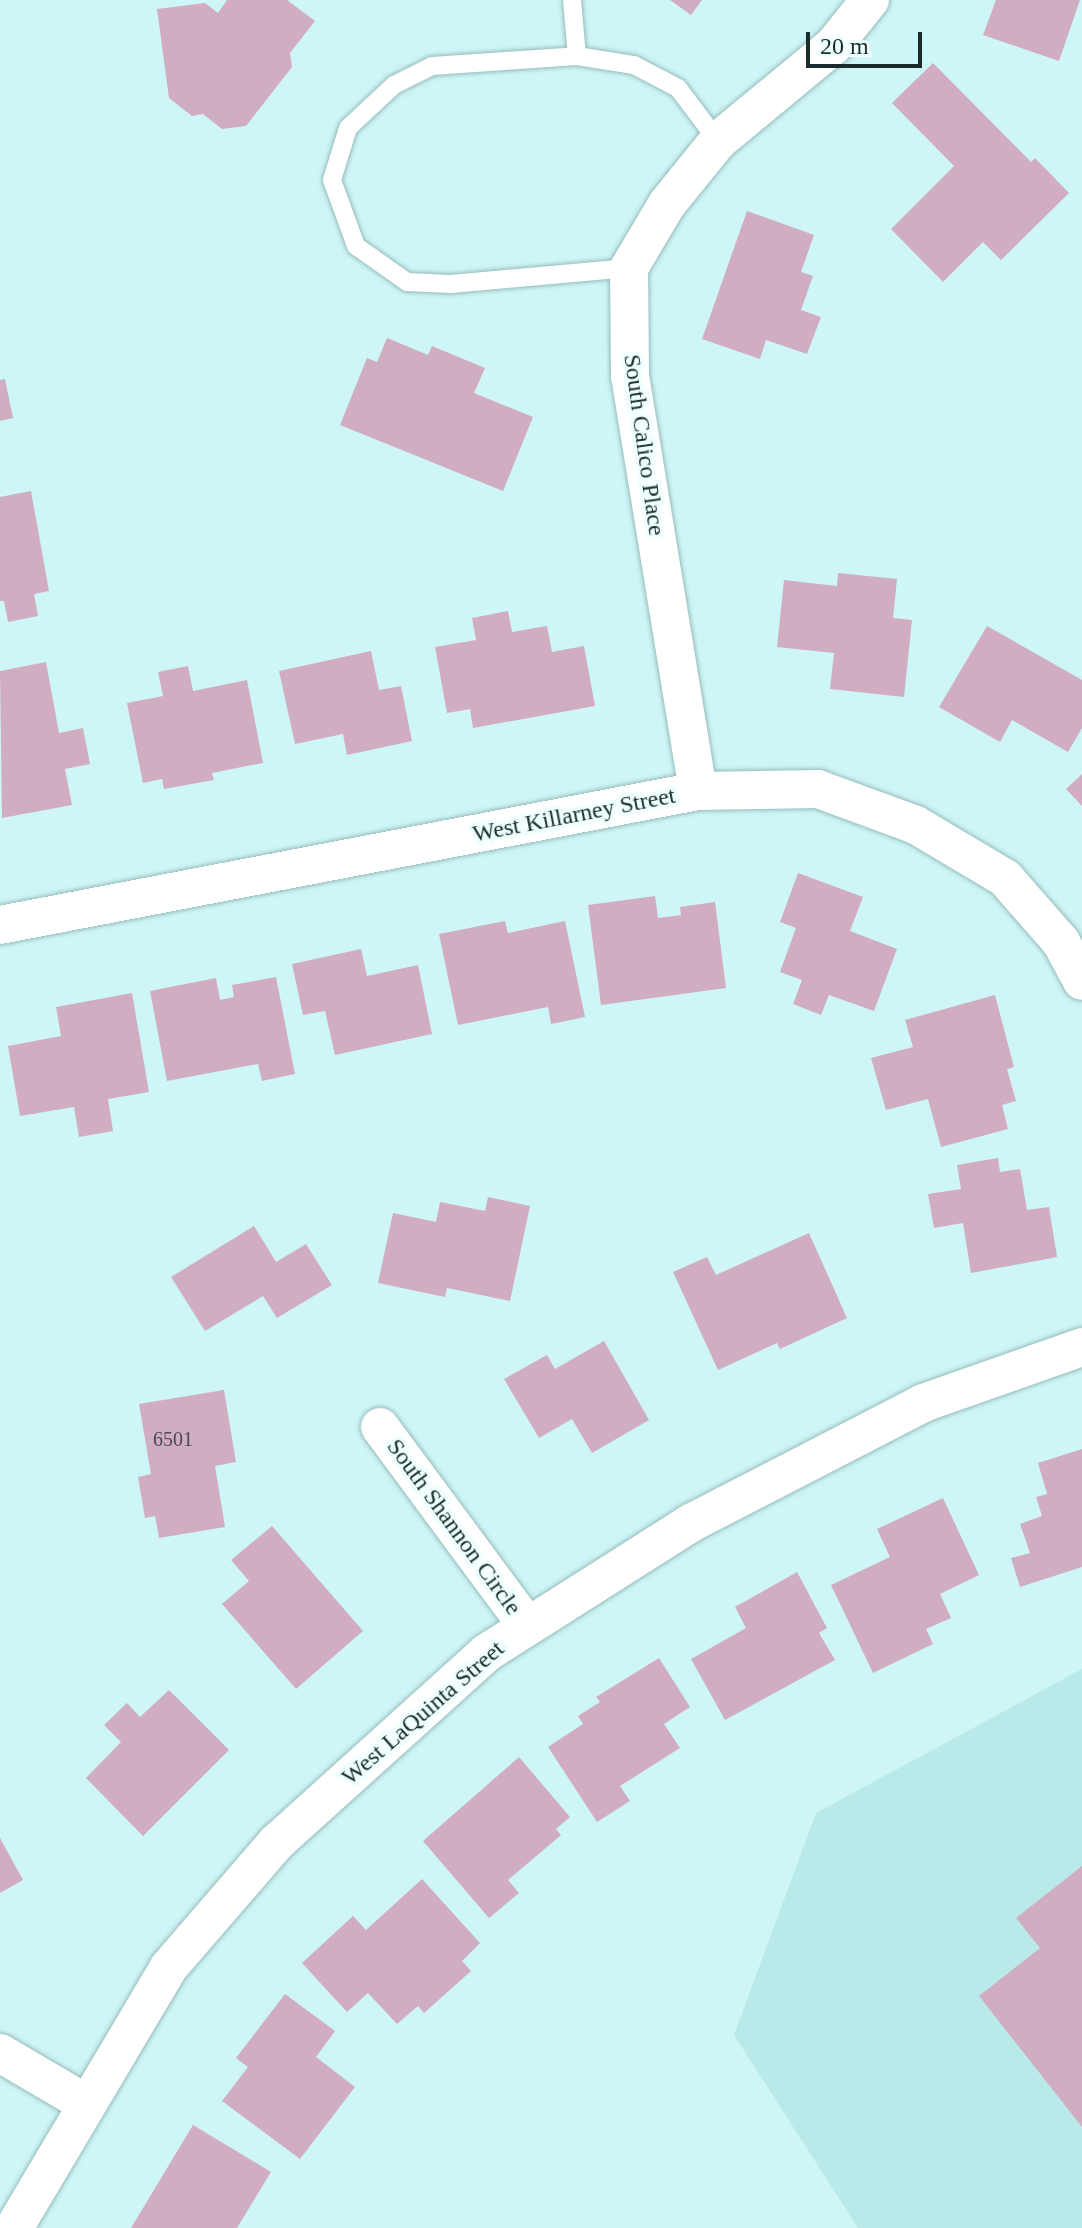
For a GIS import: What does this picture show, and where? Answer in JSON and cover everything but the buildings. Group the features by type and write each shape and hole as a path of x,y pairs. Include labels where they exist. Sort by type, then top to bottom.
{"street":[{"path":"629,268 667,204 718,141 833,46 870,0"},
{"name":"South Calico Place","path":"629,268 630,376 698,791"},
{"name":"West Killarney Street","path":"0,925 698,791 818,789 916,825 1005,878 1061,942 1082,981"},
{"name":"West LaQuinta Street","path":"14,2228 169,1967 276,1843 486,1653 691,1523 923,1403 1082,1347"},
{"name":"South Shannon Circle","path":"380,1427 527,1626"},
{"path":"0,2053 87,2104"}],"lane":[{"path":"572,0 577,56"},
{"path":"629,268 451,284 407,282 356,246 332,180 348,128 394,85 432,66 577,56 634,65 678,88 718,141"}],"shaded area":[{"path":"1082,1669 1082,2228 858,2228 734,2035 816,1813"}]}
